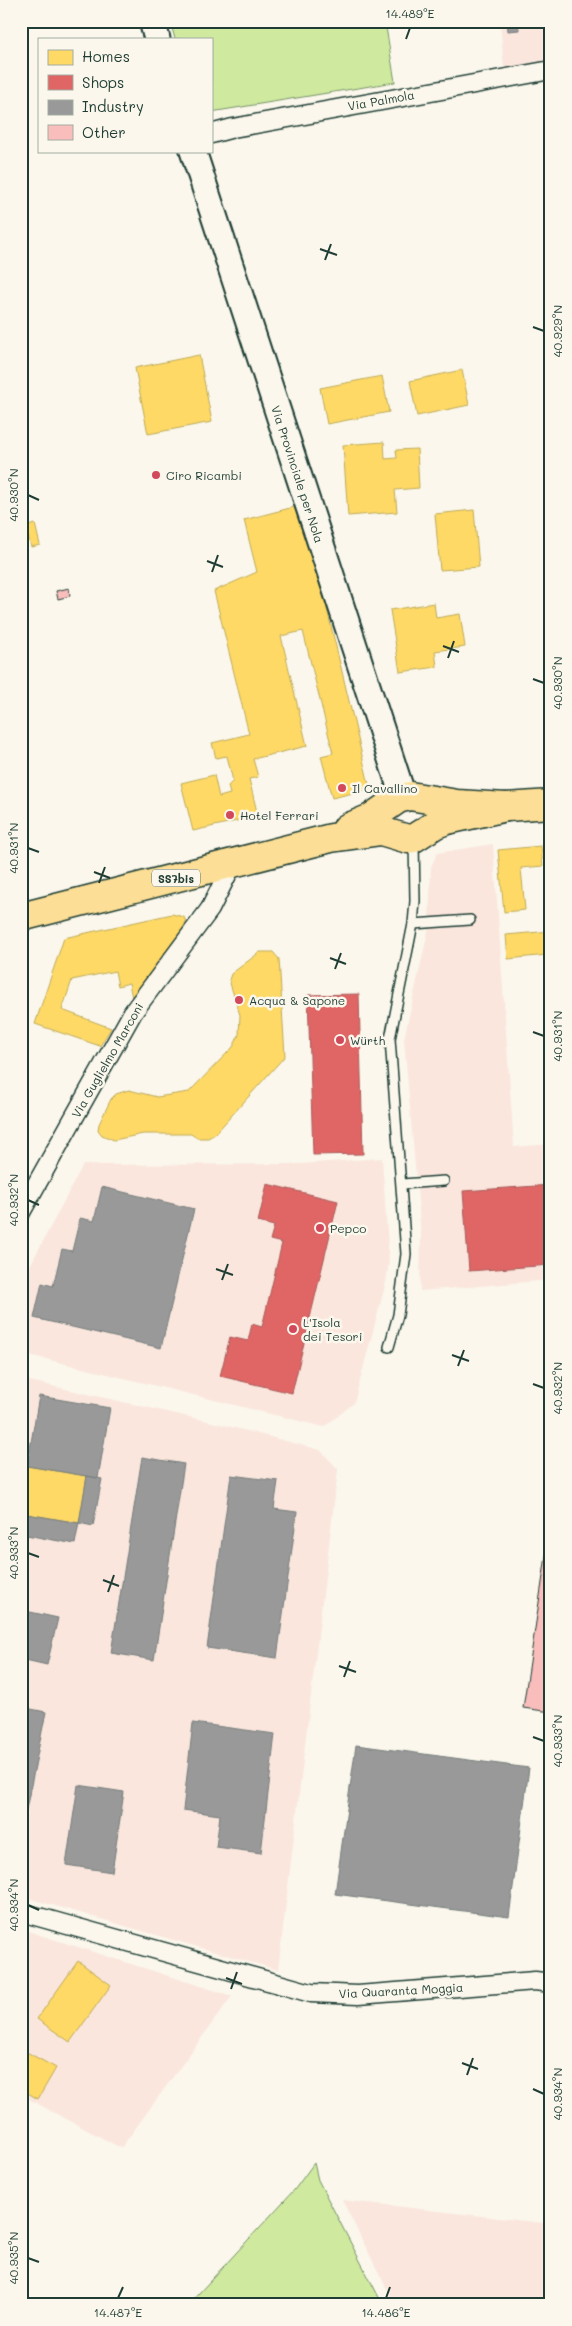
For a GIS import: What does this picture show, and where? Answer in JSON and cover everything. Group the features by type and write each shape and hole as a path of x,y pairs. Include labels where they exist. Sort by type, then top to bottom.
{"main road":[{"path":"506,807 448,820 414,835 396,834 388,823 388,812 404,799 506,807 551,804"},
{"path":"404,799 423,801 430,813 431,819 414,835"},
{"name":"SS7bis","path":"331,838 340,831 371,818 404,799"},
{"name":"SS7bis","path":"21,917 331,838 380,831 414,835"}],"street":[{"path":"152,21 157,38"},
{"name":"Via Palmola","path":"212,134 233,128 551,70"},
{"name":"Via Provinciale per Nola","path":"193,152 404,799"},
{"name":"Via Guglielmo Marconi","path":"21,1212 133,1012 210,909 233,863"},
{"name":"Via Quaranta Moggia","path":"21,1912 311,1993 358,1995 534,1981 551,1983"}],"lane":[{"path":"389,1347 398,1315 405,1275 406,1254 390,1039 415,901 414,835"},
{"path":"412,924 470,920"},
{"path":"402,1184 444,1182"}],"shaded area":[{"path":"500,21 551,21 551,60 504,68"},
{"path":"493,844 514,1147 551,1144 551,1280 420,1291 421,1235 404,1039 429,927 431,867 437,853"},
{"path":"382,1158 389,1261 386,1282 354,1403 324,1427 21,1353 21,1283 83,1165 301,1164"},
{"path":"21,1379 216,1423 320,1450 338,1469 278,1970 21,1896"},
{"path":"21,1929 232,1996 121,2148 21,2095"},
{"path":"342,2200 551,2224 551,2305 395,2305"}],"green space":[{"path":"170,21 385,21 395,82 212,112 212,38 175,38"},
{"path":"314,2163 318,2180 383,2305 188,2305 295,2189"}],"building: Homes":[{"path":"199,355 212,422 148,434 135,368"},
{"path":"462,370 469,405 417,416 410,381"},
{"path":"382,376 389,412 327,424 320,388"},
{"path":"384,442 385,459 397,458 396,450 417,449 419,488 395,490 397,512 348,516 343,445"},
{"path":"294,507 321,584 370,789 332,798 321,756 333,753 303,631 281,636 307,746 253,759 258,777 249,779 258,816 193,831 181,783 214,775 219,797 230,794 228,786 233,781 227,756 216,758 212,743 249,734 214,591 257,572 244,520"},
{"path":"474,510 479,567 440,570 435,514"},
{"path":"35,524 40,545 31,547 28,536 21,538 21,528"},
{"path":"434,603 436,618 460,614 465,647 435,651 437,667 400,672 390,610"},
{"path":"541,846 543,866 521,868 525,910 504,912 498,850"},
{"path":"172,914 184,917 186,922 132,998 129,983 118,986 115,971 72,980 62,1010 111,1028 100,1046 35,1024 64,938"},
{"path":"551,931 551,972 547,955 508,959 506,935"},
{"path":"260,952 273,952 279,959 285,1056 215,1134 208,1138 197,1138 191,1134 143,1134 114,1140 102,1135 98,1130 99,1124 111,1099 116,1094 129,1090 157,1097 189,1092 233,1047 239,1035 240,1015 229,980 231,974"},
{"path":"21,1465 87,1476 79,1523 21,1513"},
{"path":"78,1961 111,1985 70,2042 37,2019"},
{"path":"21,2049 56,2068 38,2099 21,2089"}],"building: Shops":[{"path":"359,994 363,1154 313,1155 308,995"},
{"path":"267,1184 338,1201 292,1393 220,1376 230,1337 248,1341 252,1324 262,1327 282,1243 270,1240 274,1226 258,1222"},
{"path":"551,1185 551,1265 469,1271 463,1191"}],"building: Industry":[{"path":"507,21 518,21 519,30 508,31"},
{"path":"102,1187 194,1209 161,1348 34,1318 42,1283 53,1286 62,1249 72,1251 80,1218 94,1221"},
{"path":"39,1396 110,1408 98,1478 27,1466"},
{"path":"142,1457 184,1464 154,1660 111,1653"},
{"path":"231,1475 278,1481 274,1509 297,1512 277,1658 207,1648"},
{"path":"87,1476 102,1479 93,1526 79,1523"},
{"path":"21,1513 79,1523 75,1544 21,1534"},
{"path":"21,1610 58,1618 47,1665 21,1659"},
{"path":"21,1707 46,1712 21,1834"},
{"path":"193,1723 275,1734 261,1853 216,1847 220,1815 183,1810"},
{"path":"356,1745 529,1768 509,1917 335,1894"},
{"path":"78,1785 124,1792 112,1872 66,1865"}],"building: Other":[{"path":"69,588 70,596 58,599 56,591"},
{"path":"551,1523 551,1712 523,1708"}],"place":[{"name":"Ciro Ricambi","path":"156,475"},
{"name":"Il Cavallino","path":"342,788"},
{"name":"Hotel Ferrari","path":"230,815"},
{"name":"Acqua & Sapone","path":"239,1000"},
{"name":"Würth","path":"340,1040"},
{"name":"Pepco","path":"320,1228"},
{"name":"L'Isola dei Tesori","path":"293,1329"}]}
